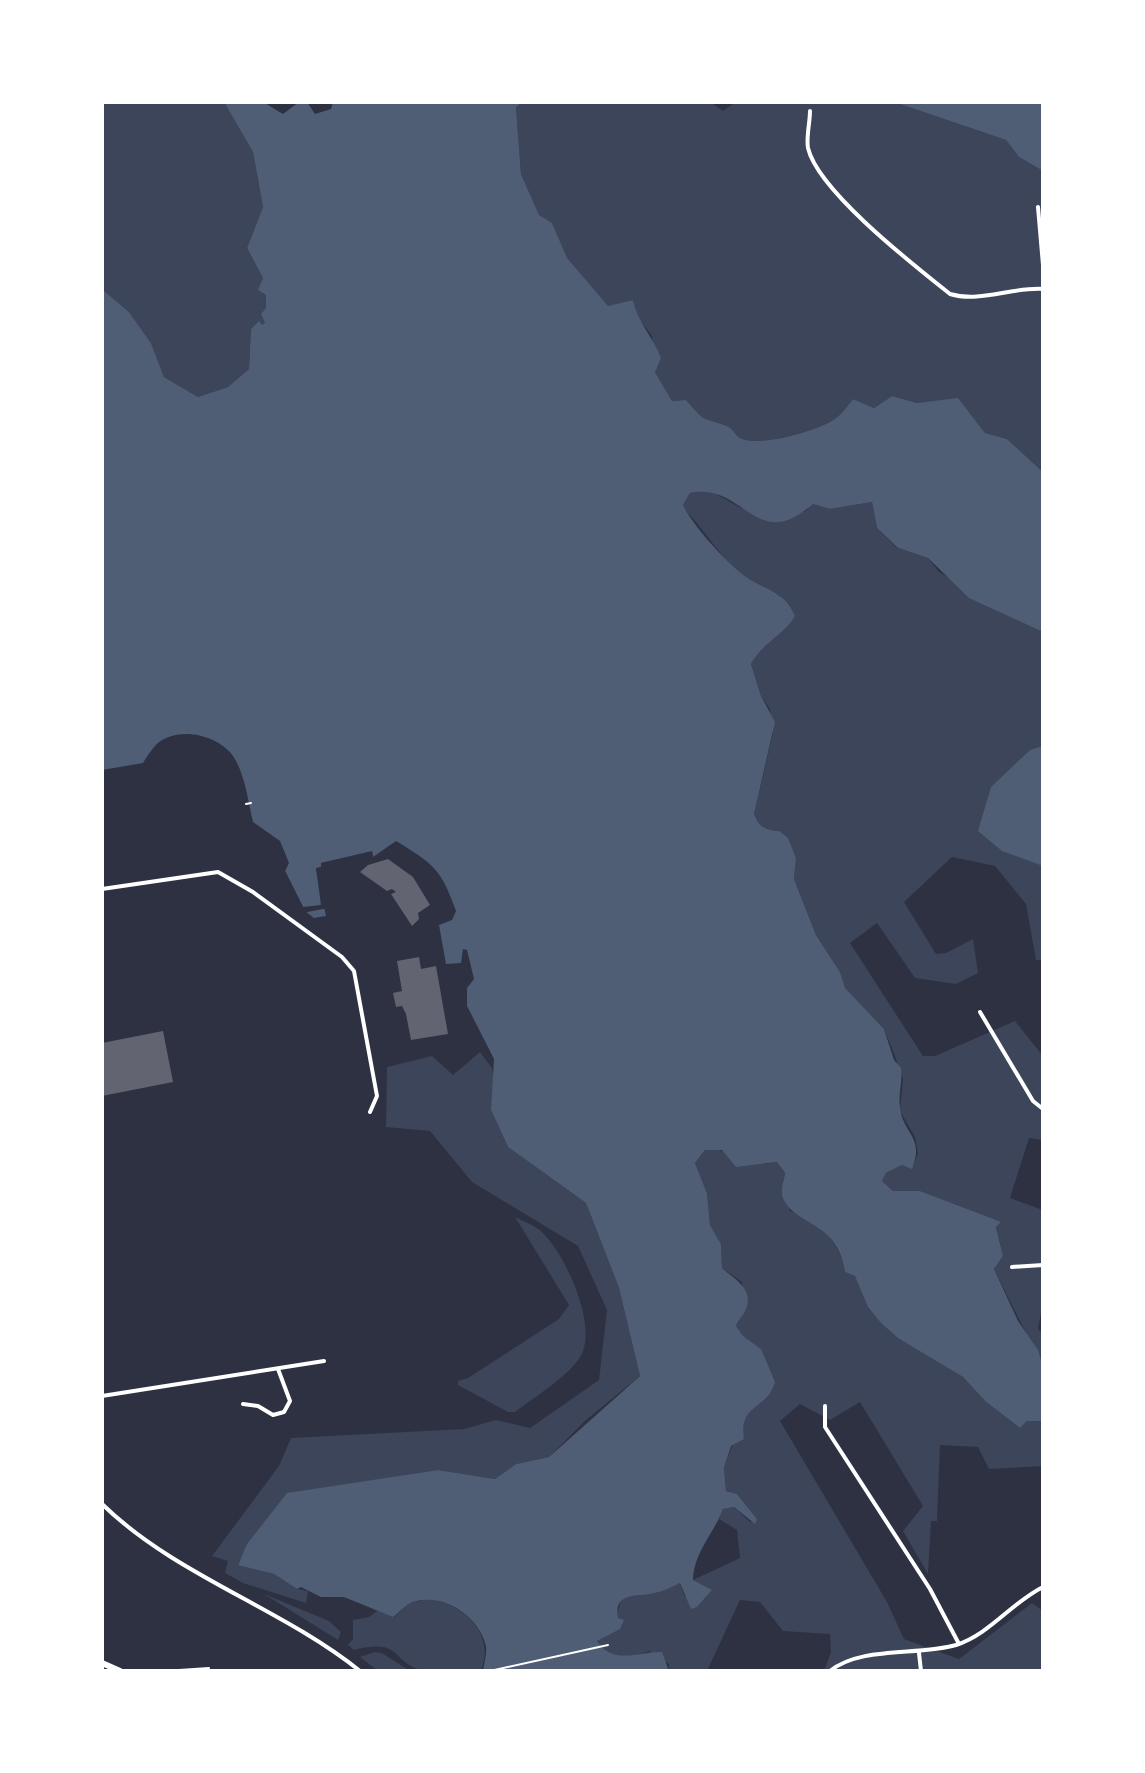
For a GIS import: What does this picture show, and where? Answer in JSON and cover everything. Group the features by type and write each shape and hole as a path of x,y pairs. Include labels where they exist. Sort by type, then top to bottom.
{"street":[{"path":"810,111 808,148 839,197 950,294 964,299 1025,288 1043,289"},
{"path":"1038,207 1043,265"},
{"path":"102,889 218,872 253,892 342,957 354,971 377,1096 370,1112"},
{"path":"980,1012 1033,1101 1043,1109"},
{"path":"1012,1267 1043,1265"},
{"path":"102,1396 324,1361"},
{"path":"243,1404 258,1406 273,1415 284,1412 290,1401 278,1369"},
{"path":"825,1406 825,1427 930,1589 959,1644"},
{"path":"102,1504 156,1546 303,1632 360,1671"},
{"path":"830,1671 859,1657 919,1653 959,1644 986,1630 1026,1595 1043,1587"},
{"path":"919,1653 921,1671"},
{"path":"102,1663 120,1671"}],"lane":[{"path":"164,1671 209,1668"}],"path":[{"path":"490,1671 608,1645"}],"shaded area":[{"path":"102,102 224,102 253,152 263,207 247,248 263,278 259,290 266,295 266,323 262,326 259,322 251,329 249,369 228,387 198,397 164,377 151,343 129,312 102,289"},
{"path":"224,102 263,102 283,114 299,102 307,102 315,114 331,109 333,102 523,102 516,107 521,174 539,215 552,223 567,258 608,306 633,300 661,358 655,372 672,401 686,400 701,416 729,427 740,438 760,441 789,436 828,423 841,414 853,399 874,408 892,396 917,403 958,398 985,433 1007,439 1043,472 1043,632 969,598 928,558 898,548 877,528 872,502 830,509 813,504 793,518 777,522 763,520 724,497 708,492 690,493 683,505 722,556 749,579 782,597 795,616 751,664 761,696 775,722 754,814 764,827 779,831 788,838 796,858 794,879 816,935 840,972 845,988 884,1029 894,1060 901,1068 900,1107 915,1142 915,1158 912,1169 902,1165 886,1173 882,1181 893,1191 920,1191 1001,1222 996,1227 1003,1256 994,1269 1018,1321 1038,1350 1043,1367 1043,1421 1027,1421 1020,1428 985,1401 963,1377 898,1338 881,1323 868,1307 855,1276 845,1272 834,1242 789,1207 782,1195 785,1173 777,1162 736,1167 722,1150 705,1150 695,1163 707,1193 710,1225 721,1244 722,1268 742,1285 747,1295 746,1309 736,1326 743,1336 761,1349 775,1382 766,1398 745,1419 744,1439 731,1446 724,1468 726,1491 737,1494 757,1519 755,1524 734,1507 723,1509 694,1570 693,1580 712,1590 697,1607 691,1609 680,1583 658,1592 624,1599 618,1609 618,1618 624,1620 620,1629 597,1641 604,1649 619,1655 662,1652 669,1671 483,1671 486,1646 482,1635 468,1616 447,1604 436,1600 413,1602 393,1617 344,1597 321,1597 301,1587 297,1589 274,1574 238,1565 247,1544 287,1493 438,1470 495,1479 516,1464 549,1457 640,1376 619,1288 586,1203 508,1147 491,1110 494,1059 467,1006 467,988 474,979 467,950 463,949 461,963 446,964 439,925 452,920 456,911 435,869 396,841 373,857 372,852 321,863 321,867 316,869 326,916 314,918 305,911 285,871 289,863 280,841 253,822 237,763 218,743 198,735 176,735 158,743 143,763 102,770 102,289 129,312 151,343 164,377 198,397 228,387 249,369 251,329 259,321 262,325 265,323 261,314 266,308 266,295 258,290 263,278 247,248 263,207 253,152"},
{"path":"523,102 710,102 723,111 736,102 894,102 1006,140 1019,157 1043,171 1043,472 1007,439 985,433 958,399 917,403 892,396 874,408 853,399 841,414 828,423 789,436 760,441 740,438 729,427 701,416 686,400 672,401 655,372 652,336 636,315 633,300 608,307 566,258 552,223 539,216 521,174 516,107"},
{"path":"894,102 1043,102 1043,171 1019,157 1006,140"},
{"path":"711,491 741,508 804,512 813,504 830,509 872,502 877,528 897,548 928,558 939,572 1043,632 1043,960 1036,960 1026,904 995,866 952,857 904,902 936,954 946,953 973,939 978,973 956,984 915,978 877,923 850,943 923,1056 935,1056 1015,1021 1043,1056 1043,1140 1029,1138 1010,1198 1043,1210 1043,1302 1038,1329 1043,1333 1043,1367 994,1269 1003,1256 996,1226 1000,1223 920,1191 894,1192 882,1181 886,1173 902,1165 912,1168 918,1154 915,1137 900,1111 903,1079 884,1029 844,988 840,972 816,935 794,879 796,858 779,831 764,828 754,814 773,733 770,709 761,696 751,664 758,650 795,616 787,602 776,593 748,579 730,564 685,510 683,505 690,493"},
{"path":"1043,746 1043,866 1002,851 978,831 991,787 1030,750"},
{"path":"480,1052 492,1068 495,1085 491,1110 508,1147 586,1203 619,1288 640,1376 586,1420 549,1457 516,1464 495,1479 438,1470 287,1494 248,1544 238,1564 274,1574 297,1589 308,1591 306,1603 243,1583 225,1573 228,1561 212,1556 279,1466 291,1438 464,1429 496,1420 530,1428 599,1380 607,1310 578,1246 472,1182 430,1131 386,1127 387,1067 432,1056 453,1075"},
{"path":"715,1149 764,1164 777,1162 785,1173 783,1183 790,1211 819,1227 833,1242 845,1272 855,1276 881,1323 899,1338 963,1377 985,1401 1020,1428 1027,1421 1043,1421 1043,1466 989,1469 978,1447 940,1445 937,1521 931,1521 928,1574 903,1531 923,1506 860,1402 830,1420 800,1404 780,1421 887,1602 904,1639 959,1659 1032,1603 1043,1611 1043,1671 824,1671 831,1652 830,1634 783,1631 760,1602 740,1600 707,1671 669,1671 669,1664 649,1651 620,1656 597,1641 611,1632 621,1601 632,1594 659,1592 680,1583 684,1595 697,1607 706,1597 693,1580 740,1558 737,1530 719,1519 723,1509 734,1507 750,1522 757,1519 737,1494 726,1491 724,1468 732,1446 743,1438 746,1416 773,1389 761,1349 742,1336 736,1326 746,1310 742,1282 722,1268 721,1244 710,1225 707,1193 695,1163 705,1150"},
{"path":"515,1217 539,1230 560,1256 576,1288 586,1338 579,1359 563,1376 515,1412 508,1412 458,1385 458,1381 468,1378 559,1319 569,1305"},
{"path":"636,1531 644,1534 647,1542 644,1550 636,1553 628,1550 625,1542 628,1534"},
{"path":"264,1594 329,1621 341,1632 338,1640"},
{"path":"428,1599 453,1607 473,1622 484,1644 481,1670 452,1673 423,1671 412,1667 388,1649 370,1647 354,1650 348,1645 353,1639 353,1620 369,1617 380,1609 394,1617 409,1603"},
{"path":"382,1653 410,1671 378,1671 360,1657"}],"pier":[{"path":"372,851 373,857 322,868 328,908 302,913 282,872 285,871 303,907 321,905 316,868 321,867 321,863"}],"building":[{"path":"388,859 413,877 430,905 418,913 419,919 412,926 391,894 396,892 392,889 387,891 360,872 368,865"},
{"path":"419,957 421,969 436,966 448,1034 411,1040 406,1014 402,1006 396,1007 393,993 402,991 397,961"},
{"path":"163,1031 173,1082 102,1096 102,1043"}]}
